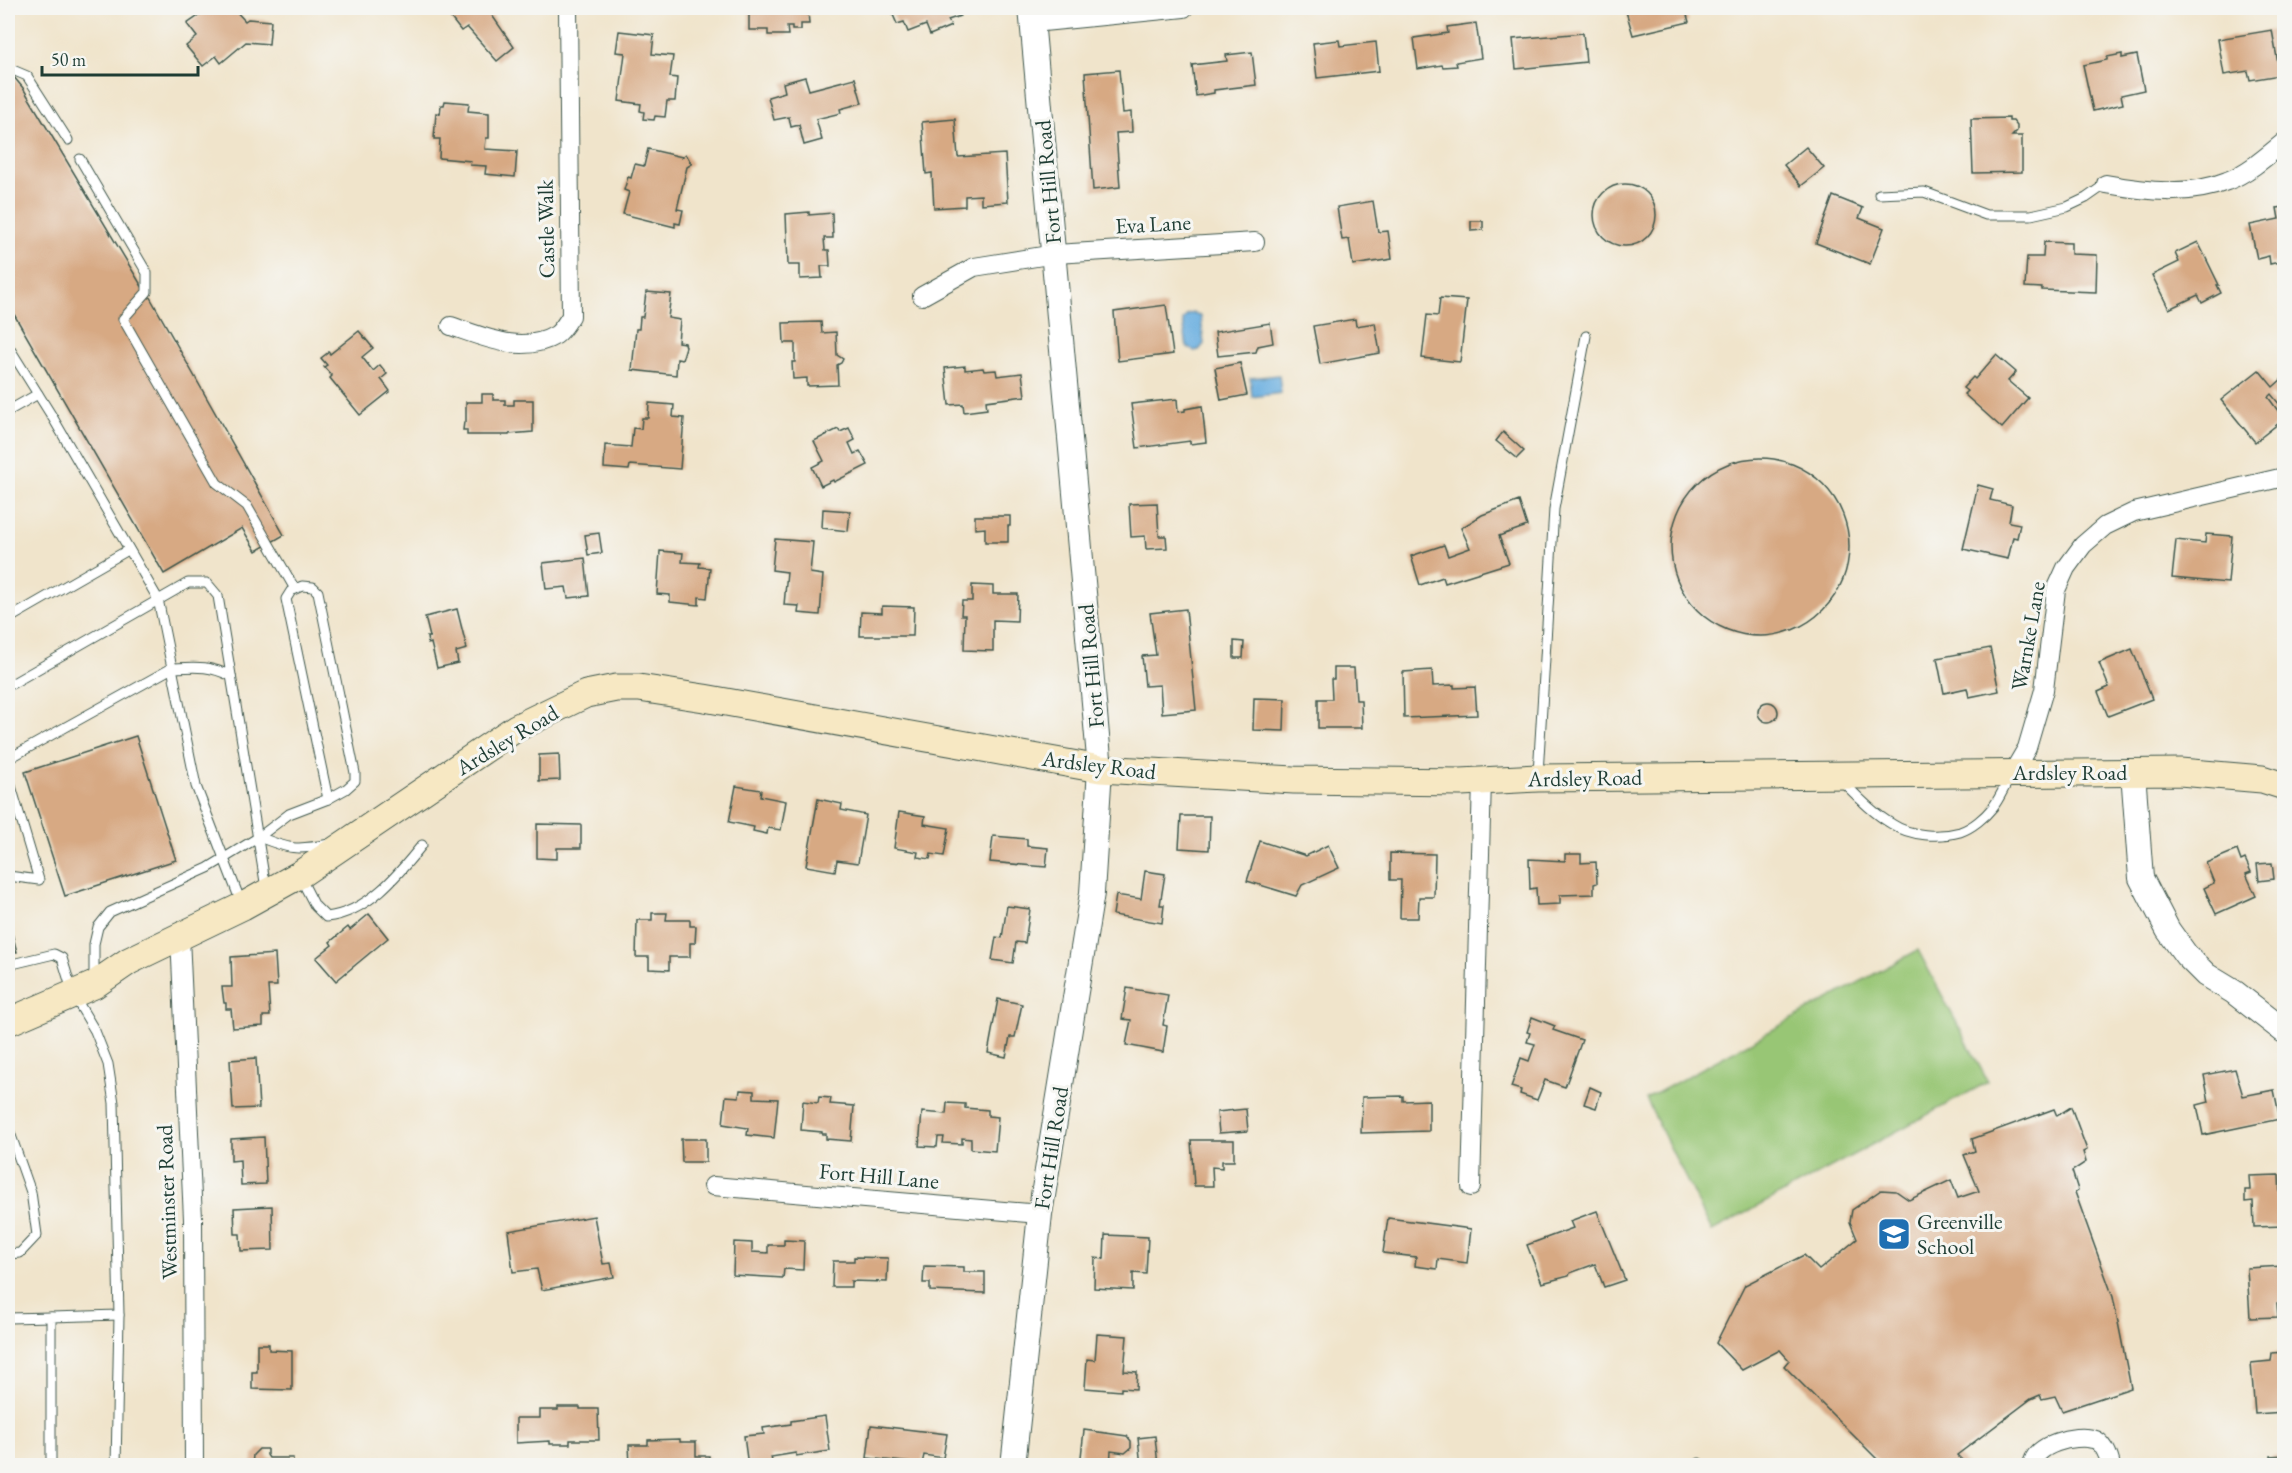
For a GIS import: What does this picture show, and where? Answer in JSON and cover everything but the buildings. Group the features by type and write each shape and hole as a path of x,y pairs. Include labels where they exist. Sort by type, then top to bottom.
{"main road":[{"name":"Ardsley Road","path":"8,1022 83,990 129,961 255,900 299,875 357,838 516,728 586,694 616,688 639,688 704,698 1100,769 1294,780 1461,782 1538,778 2180,772 2262,779 2284,786"}],"street":[{"name":"Castle Walk","path":"451,326 506,345 534,342 557,334 571,316 568,8"},
{"path":"1032,15 1184,8"},
{"name":"Fort Hill Road","path":"1013,1466 1040,1214 1092,892 1100,769 1032,15"},
{"path":"2106,184 2140,190 2189,191 2226,181 2256,165 2284,142"},
{"name":"Eva Lane","path":"922,296 974,267 1055,254 1255,242"},
{"name":"Warnke Lane","path":"2013,772 2027,748 2044,690 2056,590 2066,568 2083,545 2105,526 2134,512 2284,477"},
{"path":"2133,772 2141,878 2168,930 2186,956 2206,975 2234,992 2284,1031"},
{"path":"1471,1187 1482,780"},
{"name":"Westminster Road","path":"180,937 193,1219 194,1466"},
{"name":"Fort Hill Lane","path":"713,1185 1040,1214"},
{"path":"2032,1466 2032,1460 2046,1446 2070,1439 2093,1438 2102,1444 2111,1466"}],"lane":[{"path":"8,68 27,76 68,140"},
{"path":"80,159 147,273 147,292 123,319 217,483 247,506 295,589"},
{"path":"1880,194 1924,192 1986,215 2031,215 2067,207 2086,198 2106,184"},
{"path":"1538,778 1554,509 1586,336"},
{"path":"8,346 10,358 38,394 158,599 196,786 225,857 255,900"},
{"path":"8,411 38,394"},
{"path":"8,619 128,550"},
{"path":"8,686 188,583 207,583 218,596 259,837 255,900"},
{"path":"83,990 98,927 110,912 208,868 259,837 289,814 328,798 346,789 355,781 318,592 313,587 302,586 295,589 286,599 328,798"},
{"path":"8,759 172,668 202,666 215,668 231,676"},
{"path":"1836,776 1869,808 1893,825 1910,833 1938,834 1960,832 1976,824 1994,806 2013,772"},
{"path":"8,776 39,880 8,876"},
{"path":"259,837 287,848 302,849 357,838"},
{"path":"299,875 315,906 326,917 339,916 362,904 390,883 422,845"},
{"path":"8,965 54,954 62,958 83,990 108,1064 114,1103 119,1316 116,1466"},
{"path":"8,1127 31,1192 37,1235 20,1253 8,1254"},
{"path":"8,1318 119,1316"},
{"path":"51,1317 51,1466"}],"green space":[{"path":"1918,950 1988,1082 1712,1231 1646,1099"}],"water":[{"path":"1195,313 1201,317 1204,344 1199,350 1194,351 1187,347 1183,320 1188,314"},
{"path":"1279,375 1281,393 1252,397 1250,378"}],"place":[{"name":"Greenville School","path":"1894,1234"}]}
